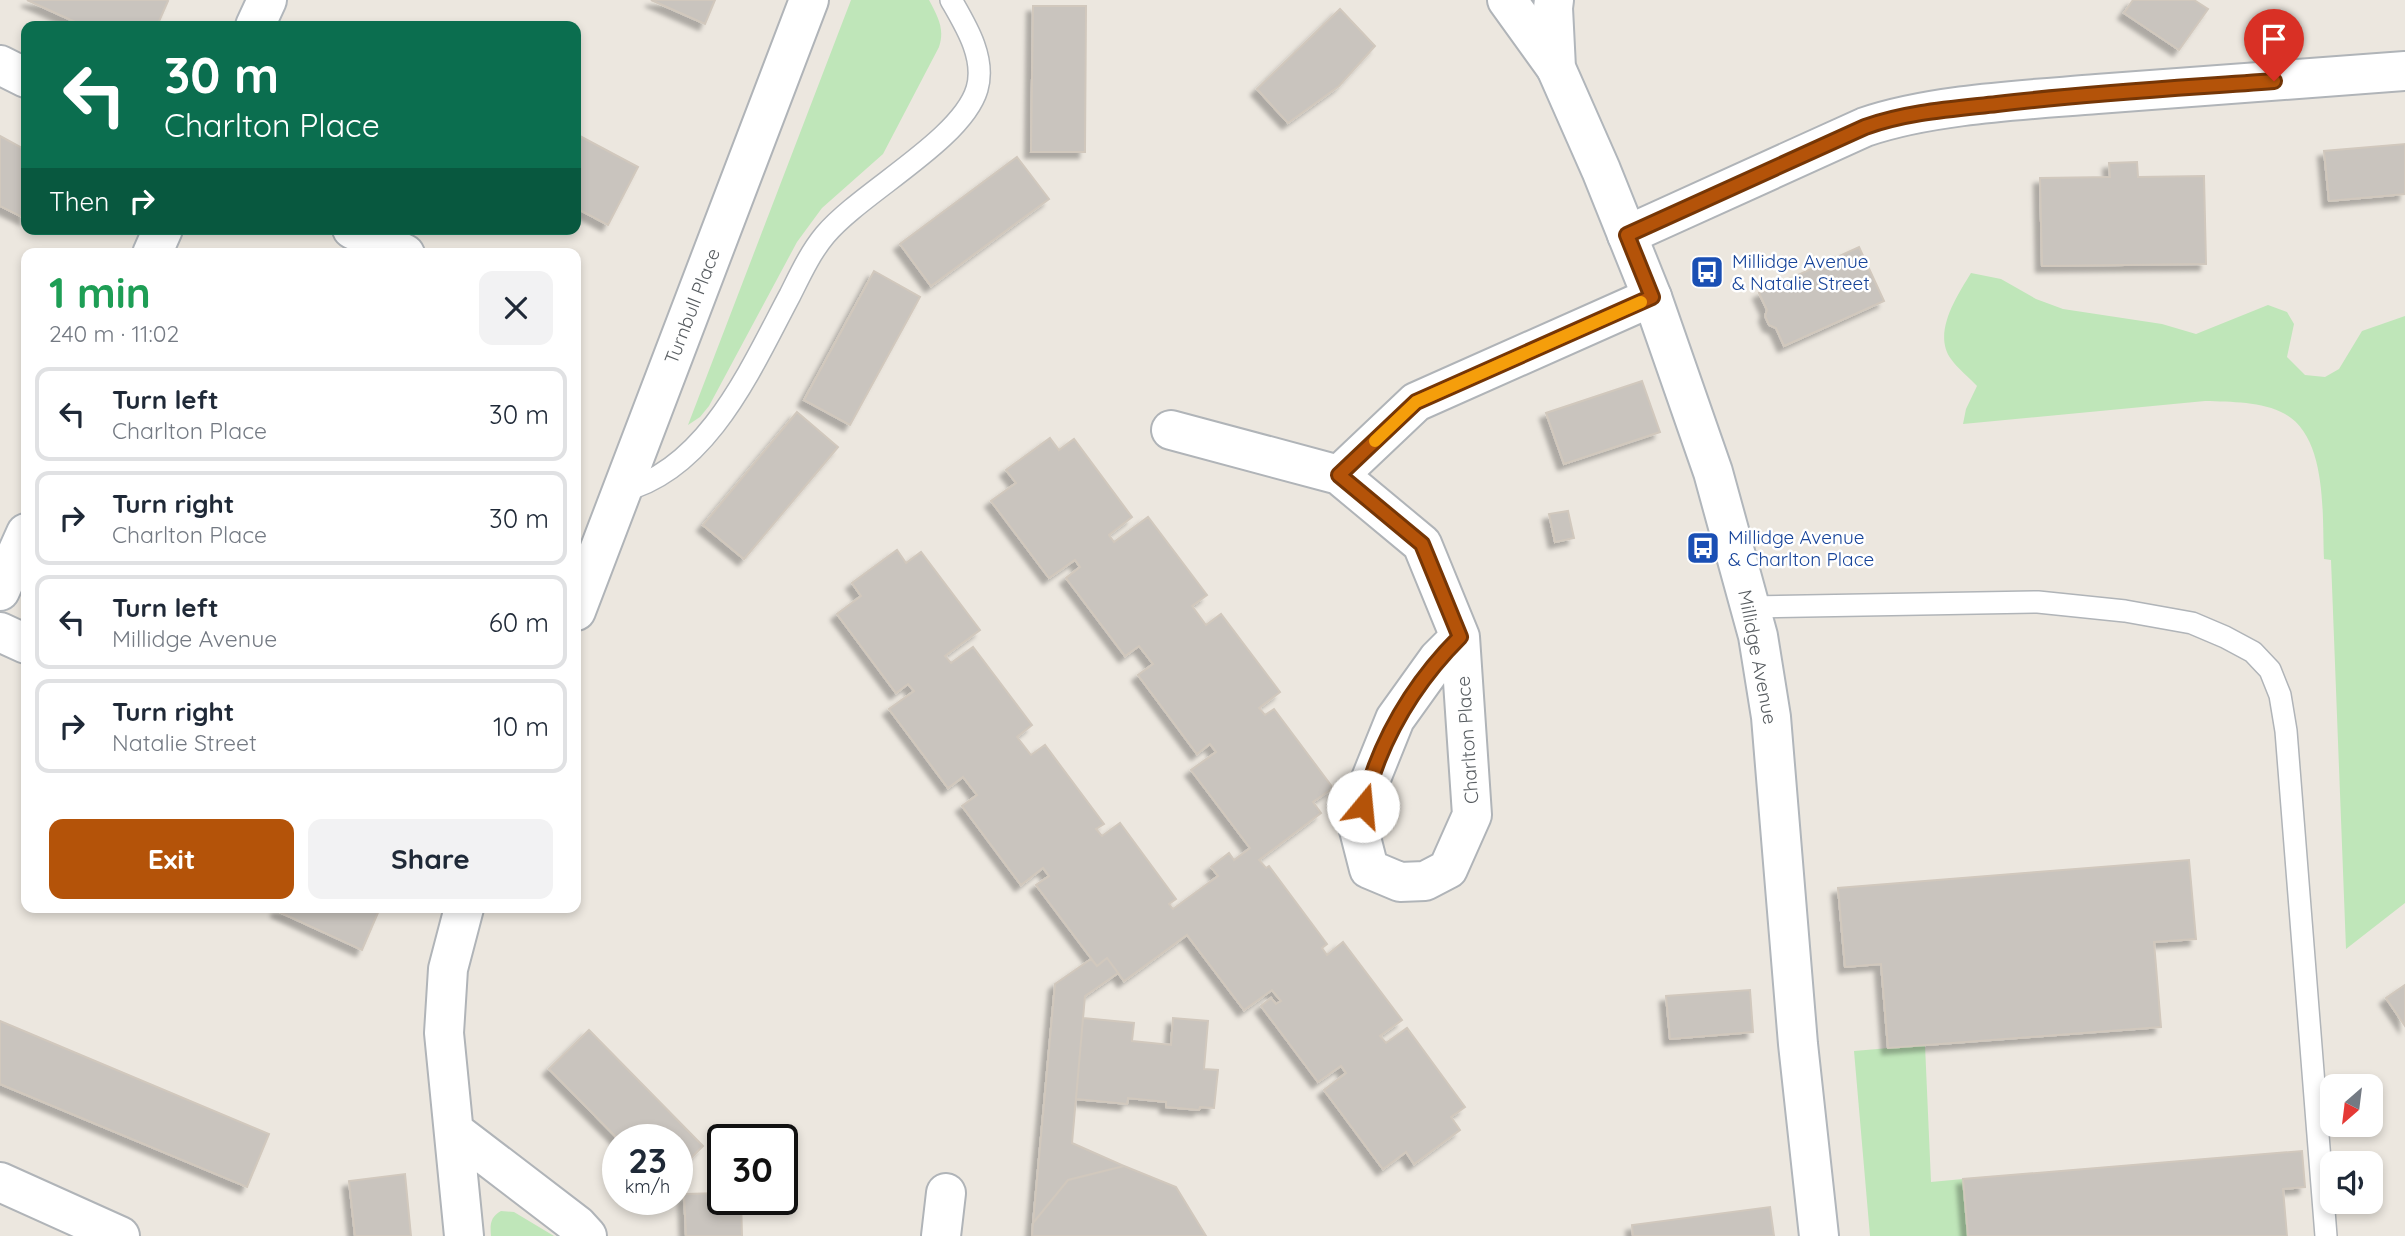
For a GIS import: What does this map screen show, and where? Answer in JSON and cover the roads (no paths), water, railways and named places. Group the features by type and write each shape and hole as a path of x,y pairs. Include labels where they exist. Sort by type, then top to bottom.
{"street":[{"path":"257,21 267,0"},
{"name":"Turnbull Place","path":"581,598 809,0"},
{"path":"1507,0 1556,68"},
{"path":"1554,0 1556,68"},
{"path":"0,65 21,76"},
{"name":"Millidge Avenue","path":"1556,68 1652,297 1713,472 1758,636 1772,717 1797,1030 1819,1236"},
{"path":"1627,235 1865,127 1895,118 1939,110 2039,99 2405,71"},
{"path":"365,235 392,248"},
{"path":"1339,475 1416,402 1652,297"},
{"name":"Charlton Place","path":"1171,430 1339,475 1422,544 1460,637 1472,815 1448,869 1425,881 1400,882 1369,869 1358,826 1368,786 1395,719 1438,659 1460,637"},
{"path":"0,591 21,544"},
{"path":"0,632 21,642"},
{"path":"463,913 448,969 444,1033 464,1236"},
{"path":"454,1131 577,1225 587,1236"},
{"path":"0,1182 120,1236"},
{"path":"941,1236 946,1193"}],"lane":[{"path":"622,491 639,487 663,475 708,432 740,387 808,260 824,236 846,213 944,134 968,108 976,90 978,63 962,20 951,0"},
{"path":"1750,607 2038,602 2125,611 2192,623 2253,652 2270,670 2280,695 2286,731 2326,1236"}],"place":[{"name":"Millidge Avenue & Natalie Street","path":"1707,272"},
{"name":"Millidge Avenue & Charlton Place","path":"1703,548"}]}
